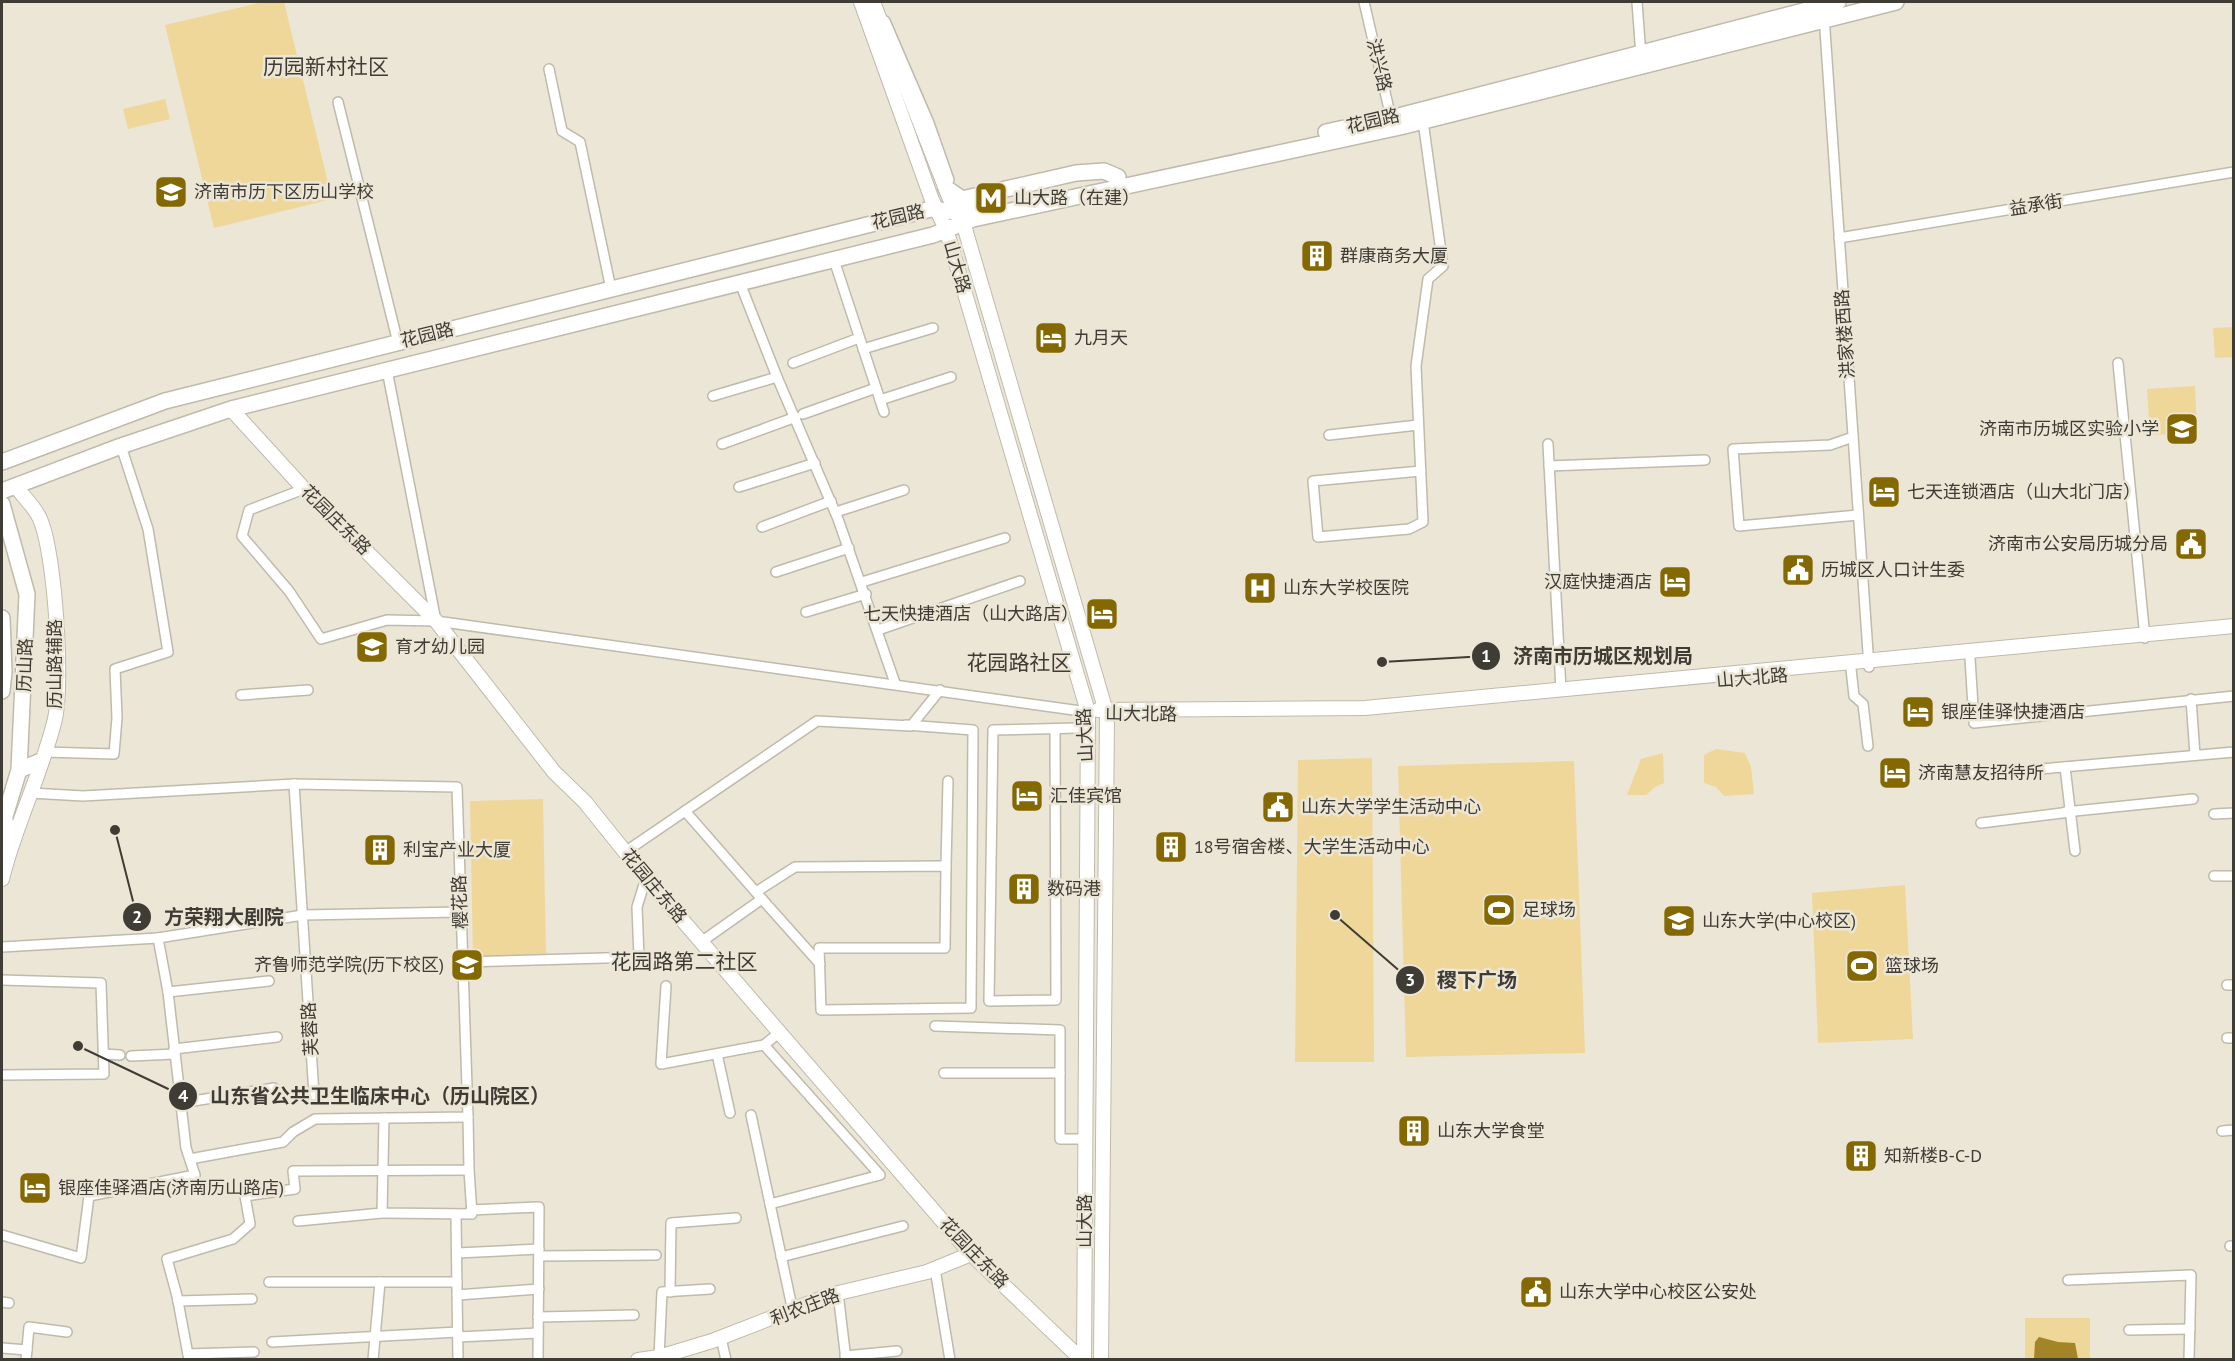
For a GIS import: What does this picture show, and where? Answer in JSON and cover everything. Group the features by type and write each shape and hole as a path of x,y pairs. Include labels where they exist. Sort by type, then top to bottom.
{"main road":[{"name":"山大路","path":"861,2 946,229 1088,712 1083,1359"},
{"name":"花园路","path":"1823,10 1838,2"},
{"name":"花园路","path":"8,488 121,446 231,409 937,234 960,217 1118,177 1392,123 1423,121 1823,10 1896,2"},
{"name":"山大路","path":"874,4 960,217 1107,712 1101,1359"},
{"name":"花园路","path":"2,462 165,401 931,209 960,217 1392,123 1641,60"},
{"path":"950,192 962,199 1076,173 1104,171 1118,177"},
{"name":"花园庄东路","path":"231,409 304,489 436,621 554,772 585,802 646,878 971,1254 1083,1359"},
{"name":"历山路辅路","path":"2,879 10,846 31,794 55,722 57,670 54,580 40,519 8,488"},
{"name":"历山路","path":"2,504 27,594 19,770 3,823"},
{"name":"历山路","path":"2,626 2,691"},
{"name":"山大北路","path":"1107,712 1365,708 1970,658 2234,626"},
{"name":"山大北路","path":"1088,712 1377,713 1851,669 1868,665 2145,638 2234,632"},
{"path":"19,770 42,757"},
{"path":"3,823 10,846"},
{"name":"利农庄路","path":"638,1359 659,1357 721,1338 838,1293 935,1269 971,1254"}],"street":[{"name":"洪兴路","path":"1364,2 1392,123"},
{"path":"1636,2 1641,60"},
{"name":"洪家楼西路","path":"1823,10 1868,665"},
{"path":"549,69 562,131 580,142 611,289"},
{"path":"338,102 398,343"},
{"path":"1420,471 1313,481 1318,537 1409,529 1423,522 1416,366 1428,279 1443,266 1423,121"},
{"name":"益承街","path":"1839,238 2234,172"},
{"path":"834,260 884,412"},
{"path":"740,283 777,376 799,415 815,463 862,582 895,683"},
{"path":"863,349 933,328"},
{"path":"793,363 859,338"},
{"path":"2118,363 2145,638"},
{"path":"387,370 436,621"},
{"path":"712,396 777,376"},
{"path":"880,400 951,376"},
{"path":"722,444 876,388"},
{"path":"1329,435 1418,424"},
{"path":"1852,437 1830,445 1733,449 1739,526 1858,515"},
{"path":"1548,444 1561,690"},
{"path":"42,757 114,754 117,718 115,669 168,651 148,529 121,446"},
{"path":"1549,466 1705,460"},
{"path":"739,487 815,463"},
{"path":"304,489 249,510 242,536 289,591 321,639 387,620 436,621 895,683 1088,712"},
{"path":"836,512 904,490"},
{"path":"762,527 831,501"},
{"path":"862,582 1005,538"},
{"path":"776,572 849,549"},
{"path":"878,630 1020,581"},
{"path":"806,612 866,594"},
{"path":"1970,658 1974,723 2234,696"},
{"path":"1851,669 1854,696 1863,704 1868,746"},
{"path":"241,695 308,690"},
{"path":"911,726 940,690"},
{"path":"2191,699 2195,754"},
{"path":"625,852 817,721 974,730 971,1008 821,1010 819,948 945,948 948,781"},
{"path":"1055,729 1056,1000 989,1001 993,730 1078,728"},
{"path":"1973,775 2234,752"},
{"path":"2065,767 2068,812 2075,851"},
{"path":"31,794 84,796 294,784"},
{"name":"樱花路","path":"294,784 457,787 465,1090 471,1210"},
{"name":"芙蓉路","path":"294,784 314,1095"},
{"path":"1981,823 2193,799"},
{"path":"685,811 819,964"},
{"path":"2214,814 2234,813"},
{"path":"701,942 795,867 946,866"},
{"path":"2214,876 2234,876"},
{"path":"462,962 639,957 637,907 646,878"},
{"path":"2,947 158,938 303,915 460,912"},
{"path":"2,1235 81,1258 89,1196 195,1175 190,1160 181,1103 168,992 158,938"},
{"path":"2,980 101,983 104,1074 2,1075"},
{"path":"168,992 269,981"},
{"path":"666,986 661,1064 764,1045 780,1032"},
{"path":"935,1026 1060,1030 1060,1139 1085,1139"},
{"path":"131,1056 175,1052 277,1036"},
{"path":"764,1045 880,1175 770,1204"},
{"path":"103,1053 120,1055"},
{"path":"717,1054 730,1113"},
{"path":"944,1073 1060,1072"},
{"path":"181,1103 274,1088"},
{"path":"752,1115 792,1307"},
{"path":"190,1160 284,1143 293,1132 315,1119 468,1117"},
{"path":"382,1213 384,1118"},
{"path":"2222,1131 2234,1130"},
{"path":"254,1352 189,1357 167,1259 233,1239 250,1224 245,1196 295,1189 294,1171 469,1170"},
{"path":"298,1221 382,1213 472,1214 471,1210 539,1207 538,1359"},
{"path":"456,1217 458,1359"},
{"path":"670,1292 671,1223 736,1218"},
{"path":"782,1257 903,1226"},
{"path":"456,1253 656,1254"},
{"path":"935,1269 950,1359"},
{"path":"2068,1280 2191,1275 2189,1359"},
{"path":"268,1282 457,1281"},
{"path":"374,1359 380,1282"},
{"path":"457,1294 538,1289"},
{"path":"659,1357 663,1292 710,1289"},
{"path":"838,1293 845,1358 897,1351"},
{"path":"178,1301 252,1299"},
{"path":"538,1317 634,1315"},
{"path":"2,1348 27,1355 28,1327 67,1332"},
{"path":"2129,1330 2190,1329"},
{"path":"272,1342 375,1336 538,1333"},
{"path":"721,1338 726,1359"}],"shaded area":[{"path":"263,2 284,2 332,199 214,228 165,25"},
{"path":"165,99 170,119 128,129 123,109"},
{"path":"2233,327 2233,357 2215,358 2213,328"},
{"path":"2195,386 2197,433 2150,435 2147,389"},
{"path":"1716,749 1745,753 1751,767 1754,794 1724,796 1716,787 1704,783 1704,755"},
{"path":"1663,753 1664,783 1646,795 1627,795 1641,759"},
{"path":"1372,758 1374,1062 1295,1062 1298,760"},
{"path":"1574,761 1585,1053 1406,1057 1398,766"},
{"path":"543,799 546,957 473,958 470,801"},
{"name":"篮球场","path":"1905,885 1913,1039 1818,1043 1812,893"},
{"path":"2025,1318 2090,1318 2090,1359 2025,1360"},
{"path":"2039,1337 2058,1342 2075,1343 2078,1359 2034,1359 2035,1342"}],"place":[{"name":"济南市历下区历山学校","path":"171,192"},
{"name":"山大路（在建）","path":"991,198"},
{"name":"群康商务大厦","path":"1317,256"},
{"name":"九月天","path":"1051,338"},
{"name":"济南市历城区实验小学","path":"2182,429"},
{"name":"七天连锁酒店（山大北门店）","path":"1884,492"},
{"name":"济南市公安局历城分局","path":"2191,544"},
{"name":"历城区人口计生委","path":"1798,570"},
{"name":"汉庭快捷酒店","path":"1675,582"},
{"name":"山东大学校医院","path":"1260,588"},
{"name":"七天快捷酒店（山大路店）","path":"1102,614"},
{"name":"育才幼儿园","path":"372,647"},
{"name":"济南市历城区规划局","path":"1382,662"},
{"name":"银座佳驿快捷酒店","path":"1918,712"},
{"name":"济南慧友招待所","path":"1895,773"},
{"name":"汇佳宾馆","path":"1027,796"},
{"name":"山东大学学生活动中心","path":"1278,807"},
{"name":"方荣翔大剧院","path":"115,830"},
{"name":"18号宿舍楼、大学生活动中心","path":"1171,847"},
{"name":"利宝产业大厦","path":"380,850"},
{"name":"数码港","path":"1024,889"},
{"name":"足球场","path":"1499,910"},
{"name":"稷下广场","path":"1335,915"},
{"name":"山东大学(中心校区)","path":"1679,921"},
{"name":"齐鲁师范学院(历下校区)","path":"467,965"},
{"name":"篮球场","path":"1862,966"},
{"name":"山东省公共卫生临床中心（历山院区）","path":"78,1046"},
{"name":"山东大学食堂","path":"1414,1131"},
{"name":"知新楼B-C-D","path":"1861,1156"},
{"name":"银座佳驿酒店(济南历山路店)","path":"35,1188"},
{"name":"山东大学中心校区公安处","path":"1536,1292"}],"district":[{"name":"历园新村社区","path":"326,67"},
{"name":"花园路社区","path":"1019,663"},
{"name":"花园路第二社区","path":"684,962"}]}
